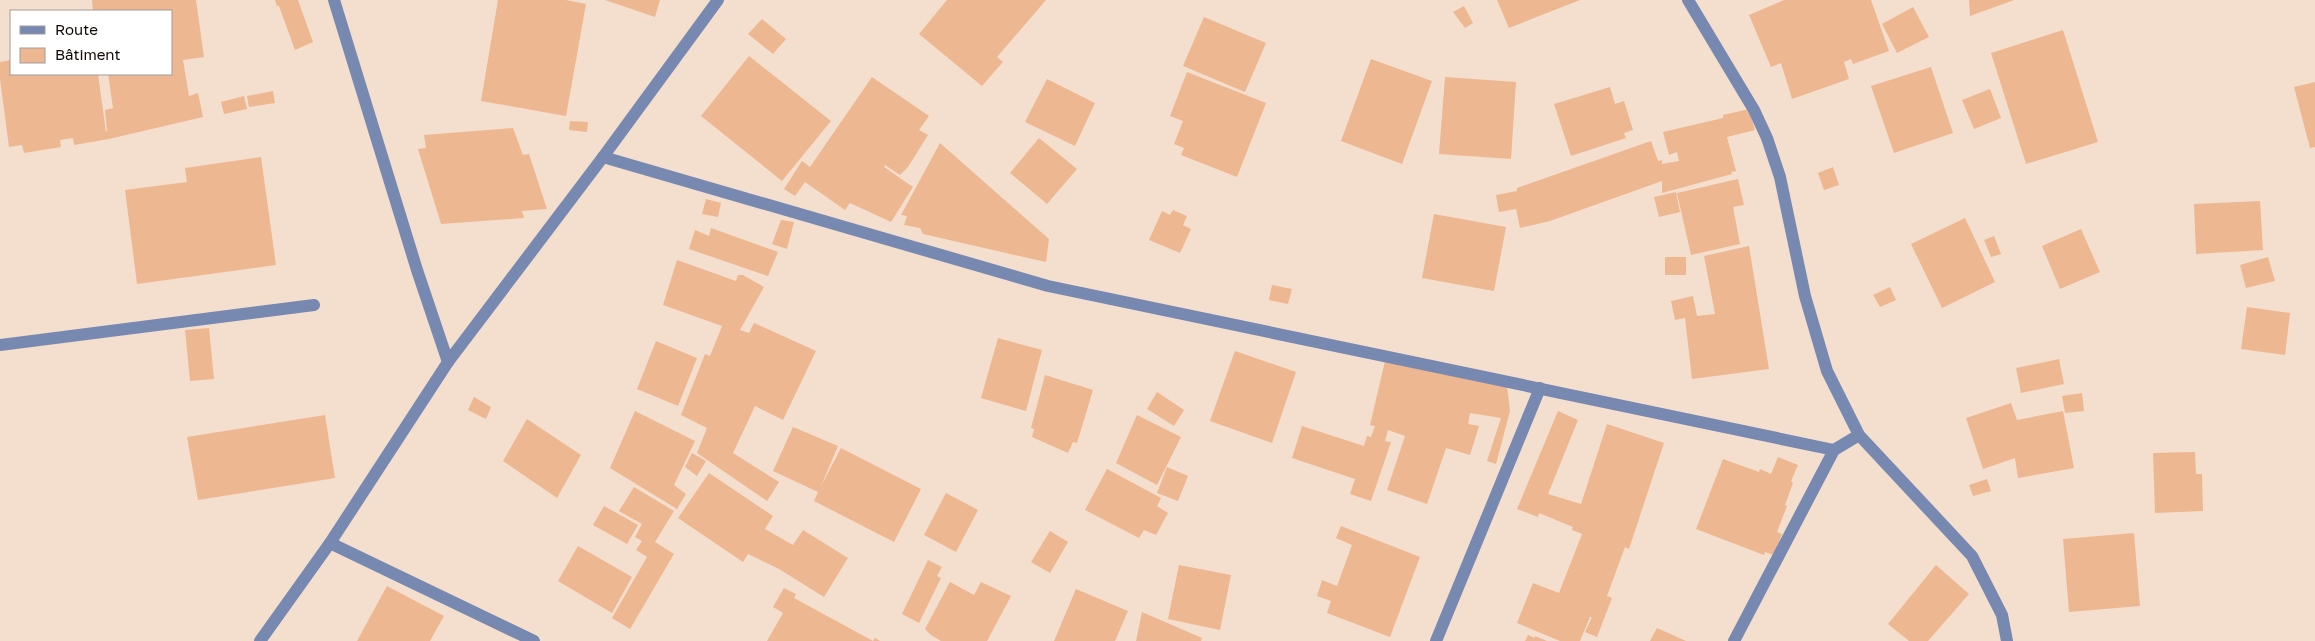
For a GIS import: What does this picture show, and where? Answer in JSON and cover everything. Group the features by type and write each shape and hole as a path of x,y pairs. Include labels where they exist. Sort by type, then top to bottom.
{"street":[{"path":"334,0 417,270 448,362"},
{"path":"260,641 330,543 448,362 603,157 718,0"},
{"path":"1688,0 1754,110 1767,138 1780,177 1805,296 1827,371 1859,435 1972,556 2002,615 2007,641"},
{"path":"603,157 1048,286 1834,450"},
{"path":"0,345 314,306"},
{"path":"1436,641 1540,388"},
{"path":"1734,641 1834,450 1859,435"},
{"path":"330,543 534,641"}],"building":[{"path":"92,0 196,0 204,57 183,60 189,96 198,93 203,117 109,139 74,145 73,138 60,140 61,147 24,153 22,145 9,147 0,79 0,62 10,60 10,75 98,75 106,132 105,110 113,108 108,75 172,75 172,10 93,10"},
{"path":"275,0 298,0 313,42 295,50"},
{"path":"498,0 566,0 586,4 566,116 481,101"},
{"path":"605,0 660,0 655,17"},
{"path":"947,0 1046,0 997,57 1003,62 982,86 919,34"},
{"path":"1497,0 1580,0 1509,28"},
{"path":"1784,0 1871,0 1889,51 1853,64 1851,59 1844,62 1849,79 1792,99 1781,63 1771,67 1749,15"},
{"path":"1969,0 2014,0 1970,16"},
{"path":"1464,6 1473,23 1465,28 1453,12"},
{"path":"1913,7 1929,37 1897,53 1882,24"},
{"path":"1204,17 1266,43 1245,92 1183,66"},
{"path":"762,19 786,39 773,54 748,34"},
{"path":"2063,30 2098,142 2026,164 1991,53"},
{"path":"749,56 831,121 782,181 701,116"},
{"path":"1371,59 1432,81 1402,164 1341,141"},
{"path":"1931,67 1953,133 1894,153 1871,86"},
{"path":"1187,72 1266,103 1237,177 1181,155 1184,148 1174,144 1183,121 1170,116"},
{"path":"872,77 929,116 919,130 928,135 908,167 900,175 885,165 884,167 913,187 891,222 850,203 845,210 805,182 795,196 784,189 802,161 810,167"},
{"path":"1445,77 1516,82 1511,159 1439,154"},
{"path":"1047,79 1095,103 1075,146 1025,122"},
{"path":"2315,82 2315,147 2310,148 2294,87"},
{"path":"1610,87 1615,104 1624,101 1633,130 1624,133 1626,138 1571,156 1554,104"},
{"path":"1990,89 2001,118 1974,129 1962,100"},
{"path":"273,91 275,103 249,107 247,96"},
{"path":"244,96 247,109 224,114 221,102"},
{"path":"1749,109 1755,130 1727,137 1736,171 1731,172 1732,174 1662,193 1662,181 1550,221 1520,228 1516,209 1499,212 1496,195 1517,191 1517,188 1651,141 1658,161 1662,160 1662,164 1679,161 1677,152 1669,155 1663,132 1723,118 1723,115"},
{"path":"570,121 588,122 587,132 569,130"},
{"path":"513,128 523,155 529,154 547,209 522,211 524,218 441,224 418,149 426,148 424,135"},
{"path":"1039,138 1077,169 1047,204 1010,173"},
{"path":"940,143 1049,239 1046,262 923,234 920,228 904,225 907,216 901,215"},
{"path":"261,157 276,265 137,284 125,190 187,182 185,168"},
{"path":"1833,167 1839,185 1824,190 1818,173"},
{"path":"1738,179 1744,205 1733,207 1740,244 1691,255 1677,193"},
{"path":"1676,192 1680,212 1659,217 1654,197"},
{"path":"706,199 721,203 718,217 702,214"},
{"path":"2260,201 2263,250 2196,254 2194,204"},
{"path":"1173,210 1187,216 1183,225 1191,229 1180,253 1149,240 1162,211 1170,215"},
{"path":"1434,214 1506,227 1494,291 1422,278"},
{"path":"1965,218 1995,282 1942,308 1911,244"},
{"path":"781,220 794,222 787,249 772,244"},
{"path":"711,228 778,252 768,276 689,249 695,230 709,236"},
{"path":"2081,229 2100,272 2060,289 2042,246"},
{"path":"1994,236 2001,254 1991,257 1984,240"},
{"path":"1749,246 1769,369 1692,379 1685,318 1675,320 1671,301 1693,296 1697,316 1715,314 1704,256"},
{"path":"1665,257 1686,257 1686,275 1665,275"},
{"path":"2268,257 2275,281 2246,288 2240,265"},
{"path":"677,260 736,281 738,275 743,275 764,287 740,330 749,333 754,323 816,351 783,420 755,406 733,453 779,482 767,501 697,453 707,428 681,415 705,354 710,356 722,326 663,305"},
{"path":"1272,285 1292,289 1288,304 1269,300"},
{"path":"1890,287 1896,300 1880,307 1873,295"},
{"path":"2247,307 2290,313 2285,355 2241,349"},
{"path":"209,328 214,379 190,381 185,330"},
{"path":"998,338 1042,350 1026,411 981,398"},
{"path":"656,341 697,358 678,406 637,389"},
{"path":"1235,351 1296,372 1272,443 1210,421"},
{"path":"1386,357 1507,386 1510,411 1496,464 1487,461 1501,418 1470,413 1468,424 1479,426 1470,455 1446,448 1427,504 1387,490 1405,436 1388,430 1385,441 1391,442 1371,501 1350,494 1355,479 1292,458 1302,426 1364,446 1367,436 1371,437 1375,426 1370,425"},
{"path":"2059,359 2064,384 2021,393 2016,368"},
{"path":"1045,375 1093,390 1077,443 1073,442 1068,453 1032,437 1034,429 1031,428"},
{"path":"1157,392 1184,410 1174,426 1147,409"},
{"path":"2082,393 2084,411 2065,413 2062,396"},
{"path":"474,397 491,407 486,419 468,410"},
{"path":"2011,403 2017,420 2063,411 2074,468 2018,478 2015,458 1983,469 1966,418"},
{"path":"635,411 695,441 674,485 686,494 677,509 610,468"},
{"path":"1558,411 1578,420 1548,494 1581,504 1607,424 1664,443 1629,549 1625,547 1607,596 1612,598 1597,637 1585,632 1592,617 1590,617 1580,641 1560,641 1517,623 1533,583 1559,593 1582,534 1572,530 1573,527 1539,513 1538,517 1517,509"},
{"path":"325,415 335,478 198,500 187,437"},
{"path":"1137,415 1181,437 1157,485 1116,463"},
{"path":"527,419 581,455 557,498 503,461"},
{"path":"793,427 838,446 821,486 841,448 921,489 894,542 814,501 818,492 773,471"},
{"path":"2195,452 2196,474 2202,474 2203,511 2155,513 2153,453"},
{"path":"692,453 706,461 697,476 685,467"},
{"path":"1778,457 1798,465 1791,481 1793,483 1785,505 1787,506 1777,532 1782,534 1774,555 1765,552 1764,555 1696,529 1723,459 1759,472 1760,469 1771,474"},
{"path":"1167,467 1188,476 1178,501 1157,493"},
{"path":"1107,469 1161,498 1157,506 1168,513 1156,535 1144,530 1139,538 1085,510"},
{"path":"709,473 773,516 765,529 793,545 803,530 848,558 824,597 779,569 748,554 743,562 678,518"},
{"path":"1987,479 1991,491 1973,496 1969,485"},
{"path":"634,487 674,511 655,542 674,554 630,629 612,618 647,557 636,550 642,541 635,537 642,524 619,511"},
{"path":"946,493 978,510 956,552 924,535"},
{"path":"604,506 638,525 627,544 593,525"},
{"path":"1341,526 1420,557 1390,637 1327,613 1331,601 1317,596 1322,580 1337,586 1352,545 1336,538"},
{"path":"1050,531 1068,542 1050,573 1031,562"},
{"path":"2134,533 2140,606 2069,612 2063,539"},
{"path":"578,546 632,577 612,613 558,581"},
{"path":"928,560 942,567 937,576 941,578 919,623 902,614"},
{"path":"1179,565 1231,575 1220,630 1168,619"},
{"path":"1936,565 1969,594 1928,641 1909,641 1888,624"},
{"path":"950,582 974,595 981,582 1011,596 987,641 941,641 925,629"},
{"path":"387,586 444,616 430,641 357,641"},
{"path":"784,588 796,594 794,598 873,641 767,641 783,613 773,607"},
{"path":"1076,589 1128,611 1115,641 1054,641"},
{"path":"1142,612 1202,638 1201,641 1136,641"},
{"path":"1657,628 1686,641 1650,641"},
{"path":"1528,635 1535,638 1535,636 1547,641 1525,641"}]}
